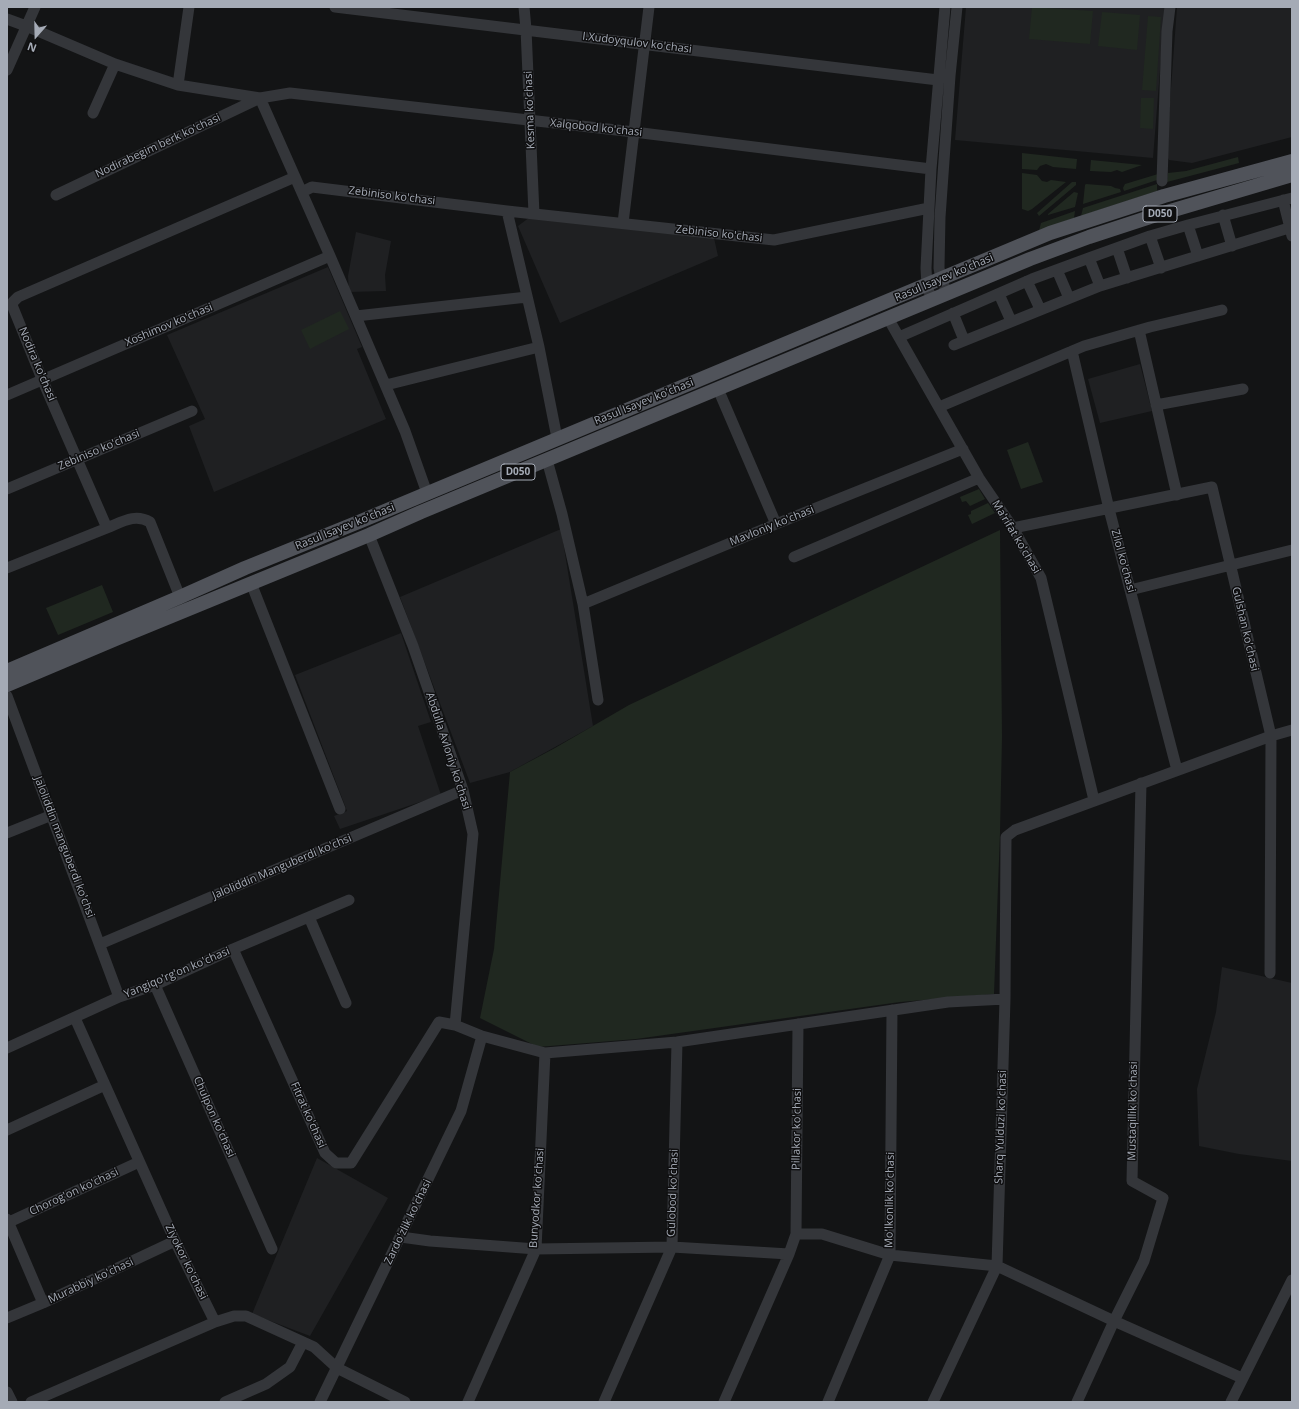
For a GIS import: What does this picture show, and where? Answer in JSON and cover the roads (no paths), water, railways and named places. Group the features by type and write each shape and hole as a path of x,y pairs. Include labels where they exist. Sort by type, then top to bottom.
{"main road":[{"name":"Rasul Isayev ko'chasi","path":"7,671 180,598 245,568 927,286 1024,244 1069,227 1164,196 1292,161"},
{"name":"Rasul Isayev ko'chasi","path":"7,685 1030,259 1089,237 1150,217 1292,175"},
{"path":"245,568 251,583"}],"street":[{"path":"7,70 35,7"},
{"path":"178,85 189,7"},
{"name":"I.Xudoyqulov ko'chasi","path":"335,7 938,80"},
{"name":"Kesma ko'chasi","path":"524,7 531,121 534,214"},
{"path":"623,223 649,7"},
{"path":"932,300 927,286 926,268 931,169 945,7"},
{"path":"948,294 941,279 939,268 940,206 957,7"},
{"path":"1162,181 1166,49 1170,7"},
{"path":"7,19 115,64 178,85 260,98 386,385 405,431 427,493"},
{"path":"93,113 115,64"},
{"name":"Xalqobod ko'chasi","path":"260,98 290,93 634,132 931,169"},
{"name":"Nodirabegim berk ko'chasi","path":"56,195 260,98"},
{"name":"Nodira ko'chasi","path":"107,528 42,379 12,305 13,302 18,297 295,177"},
{"name":"Zebiniso ko'chasi","path":"302,192 312,187 507,211 774,240 929,207 931,204 936,203 940,206"},
{"path":"899,337 953,313 1027,282 1150,236 1288,199 1291,230 1232,246 1100,286 959,343 953,313"},
{"path":"507,211 539,348 557,438"},
{"path":"1223,216 1232,246"},
{"path":"1188,225 1198,256"},
{"path":"1150,236 1161,268"},
{"path":"1117,248 1127,278"},
{"name":"Xoshimov ko'chasi","path":"7,395 330,256"},
{"path":"1089,258 1100,286"},
{"path":"1057,270 1068,298"},
{"path":"1027,282 1040,309"},
{"path":"999,294 1011,321"},
{"path":"356,316 527,296"},
{"path":"939,407 1084,346 1139,330 1222,310"},
{"name":"Ma'rifat ko'chasi","path":"888,318 979,478 1013,528 1041,578 1094,800"},
{"path":"1139,330 1177,495"},
{"path":"386,385 539,348"},
{"name":"Zilol ko'chasi","path":"1072,351 1109,509 1177,770"},
{"path":"718,389 776,524"},
{"path":"1156,405 1242,389"},
{"name":"Zebiniso ko'chasi","path":"7,489 192,411"},
{"name":"Mavloniy ko'chasi","path":"583,604 776,524 963,450"},
{"path":"547,460 564,520 583,604 598,700"},
{"path":"794,557 979,478"},
{"name":"Gulshan ko'chasi","path":"1013,528 1212,487 1271,736 1270,973"},
{"path":"7,568 136,517 150,522 180,598"},
{"name":"Abdulla Avloniy ko'chasi","path":"369,535 413,646 463,790 473,834 455,1025"},
{"path":"1130,590 1230,564 1292,550"},
{"path":"251,583 340,809"},
{"name":"Jaloliddin manguberdi ko'chsi","path":"7,696 120,997"},
{"path":"1094,800 1271,736 1292,730"},
{"name":"Mustaqillik ko'chasi","path":"1077,1402 1144,1260 1163,1198 1132,1181 1141,783"},
{"name":"Jaloliddin Manguberdi ko'chsi","path":"100,944 463,790"},
{"name":"Sharq Yulduzi ko'chasi","path":"933,1402 997,1266 1005,999 1006,837 1015,830 1094,800"},
{"path":"7,833 52,815"},
{"name":"Yangiqo'rg'on ko'chasi","path":"7,1048 120,997 155,984 348,900"},
{"path":"309,917 346,1003"},
{"name":"Fitrat ko'chasi","path":"233,949 325,1153 336,1163 352,1163 439,1022 455,1025"},
{"name":"Chulpon ko'chasi","path":"155,984 272,1249"},
{"path":"455,1025 482,1036 545,1053 677,1042 948,1002 1005,999"},
{"name":"Mo'lkonlik ko'chasi","path":"828,1402 890,1255 892,1010"},
{"name":"Ziyokor ko'chasi","path":"75,1018 175,1242 215,1322"},
{"name":"Pillakor ko'chasi","path":"789,1254 796,1234 798,1024"},
{"name":"Zardo'zlik ko'chasi","path":"320,1402 401,1238 461,1111 482,1036"},
{"name":"Gulobod ko'chasi","path":"604,1402 672,1247 677,1042"},
{"name":"Bunyodkor ko'chasi","path":"468,1402 536,1249 545,1053"},
{"path":"7,1130 105,1085"},
{"name":"Chorog'on ko'chasi","path":"43,1303 7,1222 139,1162"},
{"path":"796,1234 822,1234 890,1255 997,1266 1114,1321 1242,1378"},
{"path":"401,1238 536,1249 672,1247 789,1254 724,1402"},
{"name":"Murabbiy ko'chasi","path":"7,1318 175,1242"},
{"path":"1230,1402 1292,1280"},
{"path":"31,1402 215,1322 234,1316 246,1316 314,1347 337,1368 405,1402"},
{"path":"225,1402 266,1384 290,1367 303,1342"},
{"path":"7,1392 12,1402"}]}
